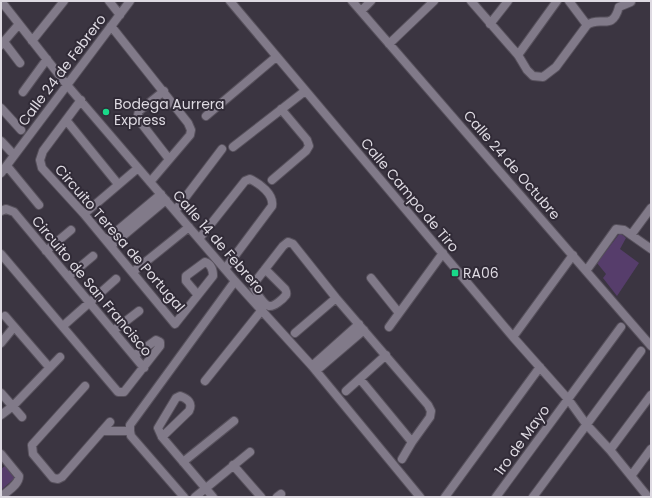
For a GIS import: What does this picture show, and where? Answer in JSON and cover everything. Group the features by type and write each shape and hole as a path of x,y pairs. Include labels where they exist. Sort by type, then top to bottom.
{"street":[{"path":"32,41 64,1"},
{"path":"109,1 120,15"},
{"name":"Calle 24 de Febrero","path":"1,173 130,1"},
{"name":"Calle Campo de Tiro","path":"230,1 513,337 568,399 586,424 633,473 650,497"},
{"name":"Calle 24 de Octubre","path":"352,1 651,346"},
{"path":"361,11 371,1"},
{"path":"389,44 434,1"},
{"path":"470,1 518,55 527,70 533,76 543,77 556,67 587,25 592,22 604,23 610,21 617,16 617,4 631,1"},
{"path":"490,24 508,1"},
{"path":"518,55 557,1"},
{"path":"570,1 587,25"},
{"name":"Calle 14 de Febrero","path":"4,2 19,24 67,85 235,281 314,369 420,497"},
{"path":"19,24 2,44 20,63"},
{"path":"111,26 164,91 191,130 190,135 150,182"},
{"path":"206,116 276,57"},
{"path":"23,92 47,59"},
{"path":"164,91 139,111 138,119 169,159"},
{"path":"234,147 305,91"},
{"name":"Circuito Teresa de Portugal","path":"81,100 43,151 40,160 42,168 84,214 175,324 198,294"},
{"path":"1,108 21,130"},
{"path":"272,180 306,151 309,146 307,140 281,109"},
{"path":"66,120 118,184"},
{"path":"1,140 14,155"},
{"path":"176,211 222,149"},
{"path":"7,166 39,205"},
{"path":"84,214 138,168"},
{"path":"199,239 245,181 250,179 257,182 271,196 273,201 272,206 224,268"},
{"path":"108,243 163,197"},
{"path":"631,235 651,208"},
{"name":"Circuito de San Francisco","path":"1,211 6,209 14,212 89,304 144,368 124,392 118,392 1,254"},
{"path":"132,272 189,227"},
{"path":"46,251 71,230"},
{"path":"586,271 616,230 624,230 651,249"},
{"path":"265,269 285,289 286,292 286,296 271,306 267,306 254,290 253,286 265,269 283,246 288,242 293,244 336,298 428,405 431,411 430,417 402,459"},
{"path":"389,327 443,253"},
{"path":"513,337 573,255"},
{"path":"68,277 93,256"},
{"path":"371,278 399,313"},
{"path":"63,326 116,279"},
{"path":"184,497 131,436 130,425 235,281"},
{"path":"295,333 336,298"},
{"path":"113,331 139,311"},
{"path":"205,381 262,311"},
{"path":"5,316 49,367"},
{"path":"1,343 14,326"},
{"path":"314,369 361,327"},
{"name":"1ro de Mayo","path":"496,497 622,327"},
{"path":"134,356 156,340 160,342 160,346 144,368"},
{"path":"533,497 641,351"},
{"path":"346,391 386,355"},
{"path":"1,415 13,406 60,357"},
{"path":"445,497 540,368"},
{"path":"360,379 412,442"},
{"path":"85,386 32,445 31,449 33,454 53,478 58,479 62,477 110,422"},
{"path":"1,393 22,417"},
{"path":"610,450 651,395"},
{"path":"162,437 189,411 191,406 190,403 184,398 180,396 176,398 158,428 162,437 213,497"},
{"path":"183,462 234,421"},
{"path":"102,431 130,431"},
{"path":"633,473 651,449"},
{"path":"195,497 250,452"},
{"path":"1,496 17,483 19,479 19,476 3,459"},
{"path":"233,465 261,497"}],"shaded area":[{"path":"620,233 626,238 620,249 639,263 617,296 603,278 606,274 597,263"},
{"path":"5,466 15,478 1,490 1,469"}],"place":[{"name":"Bodega Aurrera Express","path":"106,112"},
{"name":"RA06","path":"455,273"}]}
